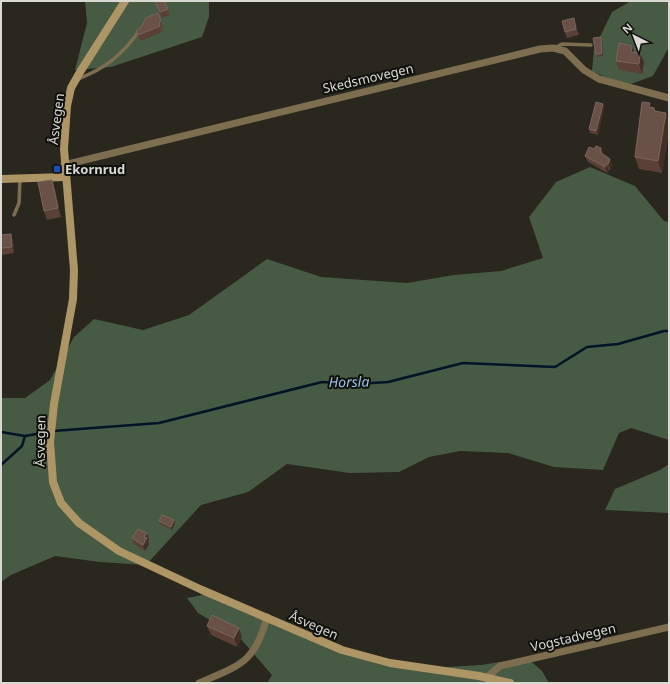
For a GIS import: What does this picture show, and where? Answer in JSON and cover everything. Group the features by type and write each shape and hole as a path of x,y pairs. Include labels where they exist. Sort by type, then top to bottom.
{"main road":[{"name":"Åsvegen","path":"125,1 71,88 64,128 64,165 74,270 73,299 53,410 50,442 53,482 61,503 79,523 119,551 325,643 365,658 510,683"},
{"path":"1,179 65,177"}],"street":[{"path":"553,48 565,51 584,70 600,79 669,98"},
{"name":"Skedsmovegen","path":"64,165 516,54 553,48"},
{"path":"199,683 249,658 260,641 266,617"},
{"name":"Vogstadvegen","path":"486,678 500,666 669,627"}],"lane":[{"path":"77,79 115,59 144,24"},
{"path":"553,48 562,44 591,45"},
{"path":"14,215 20,203 20,179"}],"green space":[{"path":"85,1 209,1 209,17 202,37 111,67 75,70 87,23"},
{"path":"631,1 669,1 669,47 653,76 625,86 592,71 594,49 612,12"},
{"path":"590,167 635,186 664,221 669,222 669,440 631,428 619,433 603,470 554,467 508,453 460,451 429,457 399,472 350,473 287,464 248,492 201,505 146,565 100,562 55,556 11,575 1,582 1,398 25,398 50,380 74,337 94,319 143,330 189,315 267,259 321,277 407,283 454,275 501,271 543,258 529,217 556,182"},
{"path":"669,464 669,513 605,510 615,489 660,470"},
{"path":"208,594 337,651 382,665 432,668 481,665 527,658 542,671 549,683 267,683 272,675 240,638 198,613 187,598"}],"building":[{"path":"155,1 164,1 168,9 160,12"},
{"path":"158,13 161,21 159,22 160,26 138,35 136,31 141,27 146,18"},
{"path":"574,18 576,29 565,32 562,21"},
{"path":"601,37 602,53 596,54 593,38"},
{"path":"619,43 632,46 631,52 640,53 639,64 616,61"},
{"path":"596,102 603,104 596,131 589,129"},
{"path":"642,102 650,103 649,107 654,108 654,111 666,113 658,161 635,157"},
{"path":"596,146 601,148 600,152 610,159 605,167 585,156 589,147 594,149"},
{"path":"52,180 58,208 44,211 38,182"},
{"path":"11,234 12,247 1,248 1,235"},
{"path":"162,515 174,520 171,527 159,521"},
{"path":"138,529 147,533 144,537 147,538 143,545 132,538"},
{"path":"212,615 239,628 234,638 207,626"}],"waterway":[{"name":"Horsla","path":"1,432 25,436 53,431 159,423 322,382 357,384 388,382 463,363 555,367 587,347 618,344 664,331 669,331"},
{"path":"1,465 22,446 25,436"}],"place":[{"name":"Ekornrud","path":"57,169"}]}
